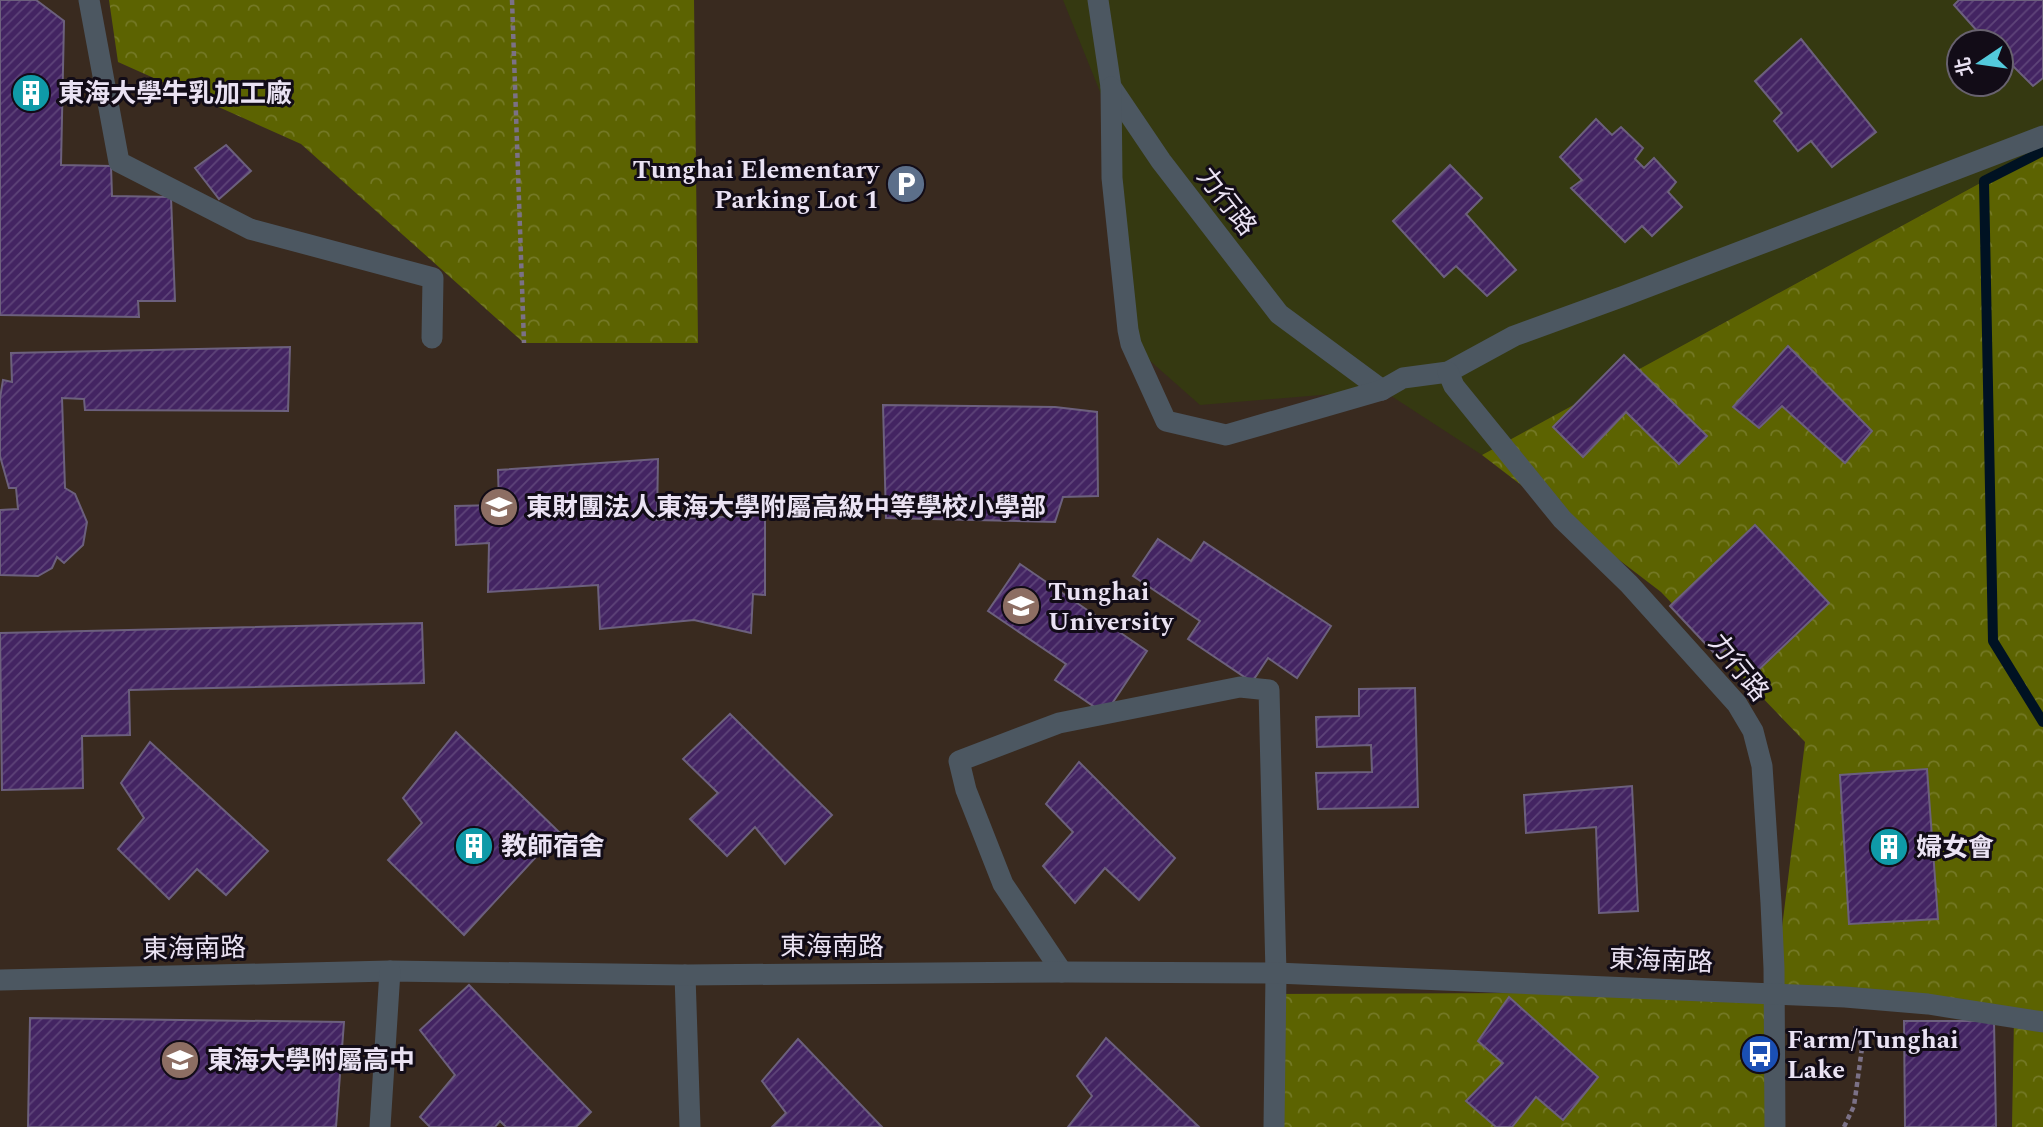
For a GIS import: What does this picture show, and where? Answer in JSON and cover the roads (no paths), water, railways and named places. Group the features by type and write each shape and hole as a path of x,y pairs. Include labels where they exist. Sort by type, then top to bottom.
{"street":[{"path":"89,0 118,162 250,229 433,278 432,338"},
{"name":"力行路","path":"1098,0 1111,87 1161,161 1279,314 1382,390"},
{"path":"1111,87 1112,178 1131,344 1166,421 1226,435 1382,390 1403,378 1447,372 1514,336 2043,136"},
{"name":"力行路","path":"1447,372 1454,386 1562,519 1629,584 1737,704 1753,731 1762,766 1771,903 1775,1127"},
{"path":"1062,972 1003,884 966,790 959,761 1059,723 1240,687 1269,690 1276,973 1274,1127"},
{"path":"380,1127 390,971"},
{"name":"東海南路","path":"0,979 390,971 685,975 1276,973 1774,992 1928,1004 2043,1023"},
{"path":"685,975 690,1127"}],"waterway":[{"path":"2043,151 1984,181 1993,641 2043,722"}],"place":[{"name":"東海大學牛乳加工廠","path":"31,93"},
{"name":"Tunghai Elementary Parking Lot 1","path":"906,184"},
{"name":"東財團法人東海大學附屬高級中等學校小學部","path":"499,507"},
{"name":"Tunghai University","path":"1021,606"},
{"name":"教師宿舍","path":"474,846"},
{"name":"婦女會","path":"1889,847"},
{"name":"Farm/Tunghai Lake","path":"1760,1054"},
{"name":"東海大學附屬高中","path":"180,1060"}]}
